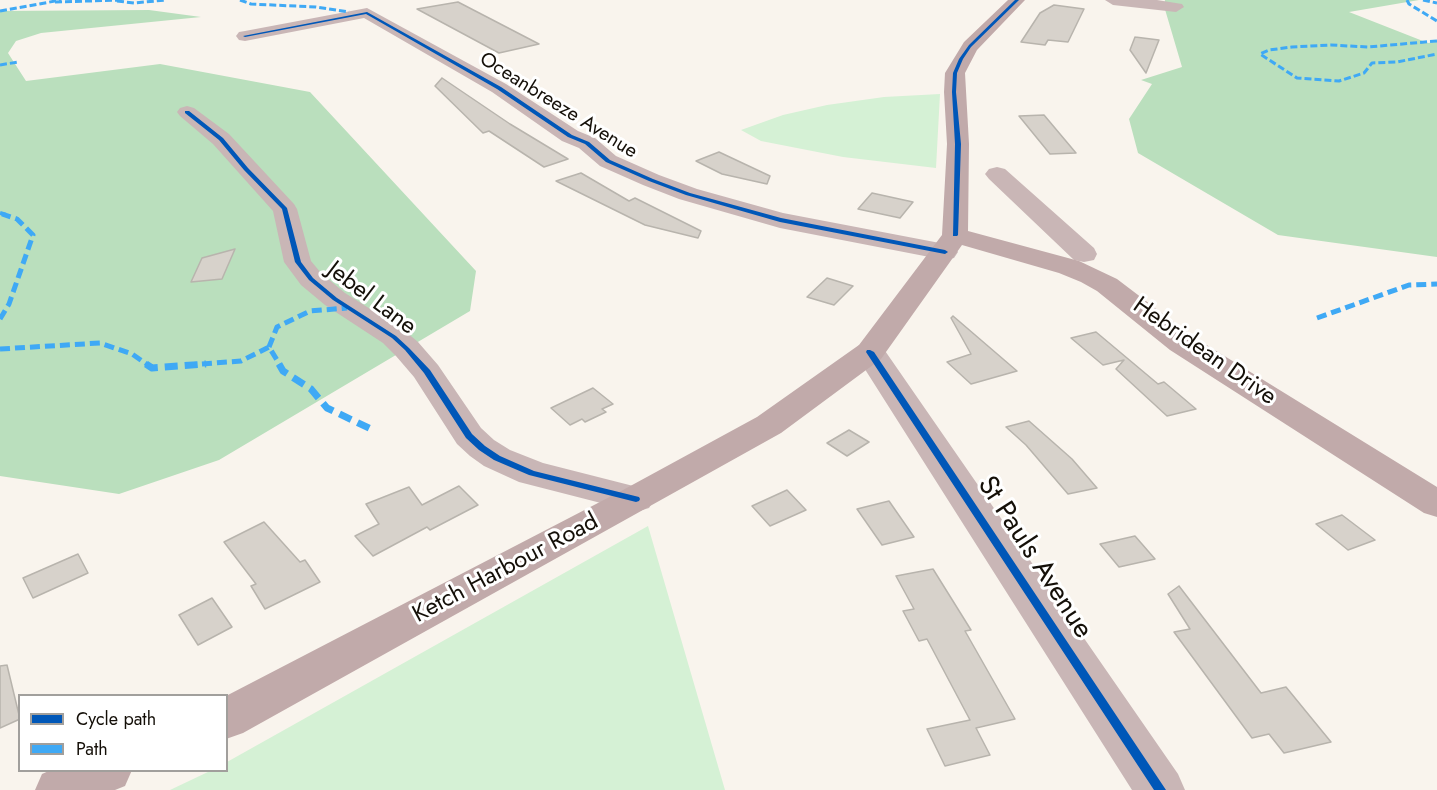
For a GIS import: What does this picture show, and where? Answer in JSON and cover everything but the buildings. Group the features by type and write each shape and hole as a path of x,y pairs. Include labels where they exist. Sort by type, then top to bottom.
{"main road":[{"path":"950,244 958,144 954,92 955,73 970,46 1017,0"},
{"name":"Hebridean Drive","path":"950,244 1036,257 1069,267 1107,285 1181,343 1437,504"},
{"name":"Ketch Harbour Road","path":"228,718 636,500 769,425 870,352 950,244"},
{"path":"60,790 105,772"}],"street":[{"path":"1113,0 1176,7"},
{"name":"Oceanbreeze Avenue","path":"245,36 367,13 499,88 570,136 587,143 608,161 651,180 688,194 780,220 950,244"},
{"name":"Jebel Lane","path":"187,112 221,139 251,175 285,209 298,262 311,279 335,298 394,337 407,349 432,378 469,436 482,448 497,458 532,473 636,500"},
{"path":"997,174 1079,250 1036,257"},
{"name":"St Pauls Avenue","path":"870,352 1160,790"}],"green space":[{"path":"1165,0 1419,0 1349,12 1428,43 1437,42 1437,257 1278,235 1138,153 1129,119 1152,84 1141,80 1182,67 1164,6"},
{"path":"149,10 201,17 41,33 16,41 8,53 26,81 160,64 310,92 476,271 470,311 219,460 119,494 0,476 0,11"},
{"path":"940,94 936,168 843,157 761,141 741,130 783,115 827,105 884,97"},
{"path":"648,526 725,790 170,790 208,772 228,772 228,761"}],"marked path":[{"path":"0,11 61,0"},
{"path":"55,2 121,0"},
{"path":"117,1 134,3 166,0"},
{"path":"240,0 251,4 316,7 349,12"},
{"path":"1407,0 1409,4 1437,21"},
{"path":"1423,0 1437,3"},
{"path":"1437,41 1368,47 1331,45 1292,47 1269,50 1260,54 1297,78 1339,81 1364,73 1372,63 1397,62 1437,54"},
{"path":"0,65 18,62"},
{"path":"0,213 17,219 33,235 9,304 0,319"},
{"path":"1317,318 1409,285 1437,284"},
{"path":"269,347 277,327 310,311 347,308"},
{"path":"0,349 100,343 132,354 152,368 241,361 269,347 283,371 311,389 327,408 373,430"}],"cycle path":[{"path":"955,235 958,144 954,92 955,73 970,46 1017,0"},
{"path":"245,36 367,13 499,88 570,136 587,143 608,161 651,180 688,194 780,220 945,252"},
{"path":"187,112 221,139 285,209 298,262 311,279 335,299 394,337 407,349 427,372 469,436 482,448 497,458 532,473 636,499"},
{"path":"870,352 1160,790"}]}
